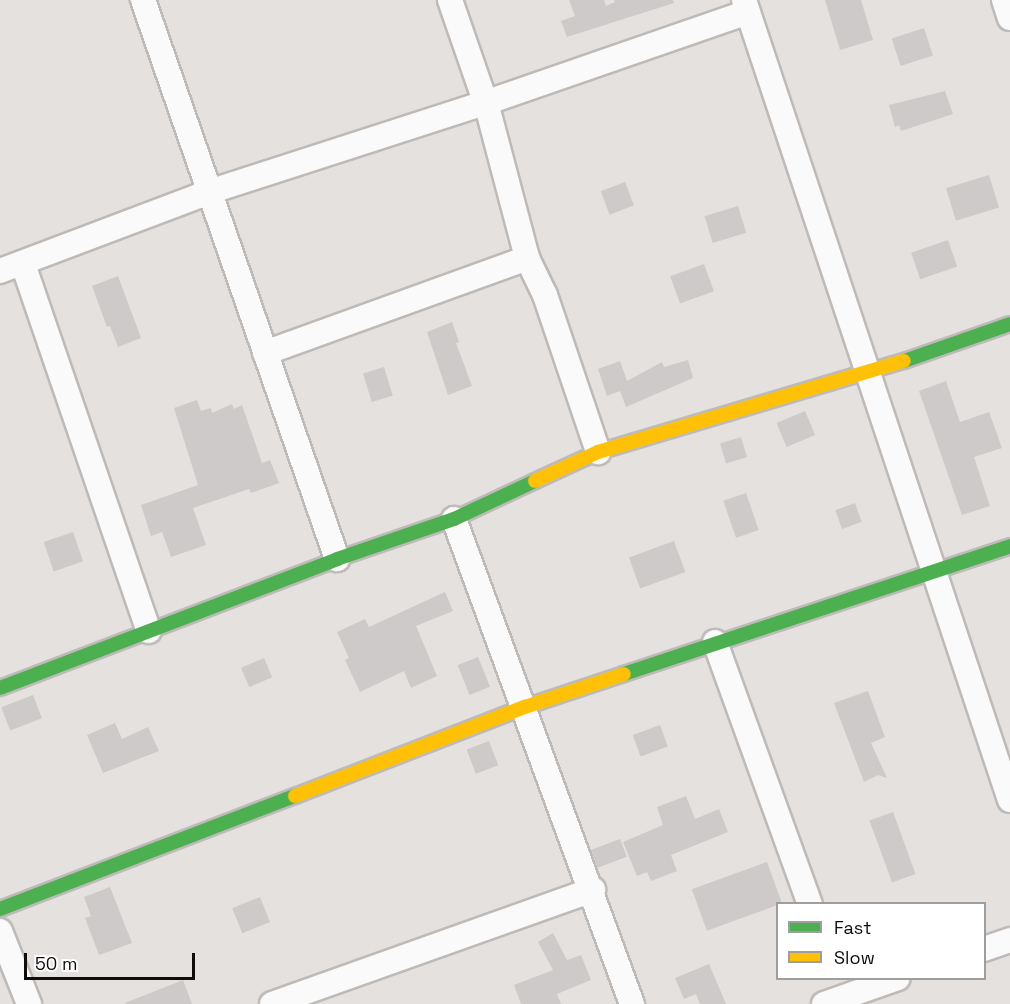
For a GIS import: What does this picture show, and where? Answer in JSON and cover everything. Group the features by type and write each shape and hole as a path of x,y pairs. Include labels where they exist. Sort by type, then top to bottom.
{"street":[{"path":"143,0 336,559"},
{"path":"450,0 485,102 527,258 545,295 598,452"},
{"path":"1004,0 1010,18"},
{"path":"0,271 209,192 485,102 746,6 934,573 1003,757 1010,800"},
{"path":"265,353 527,258"},
{"path":"23,264 149,631"},
{"path":"0,688 336,559 454,519 598,452 868,373 1010,324"},
{"path":"454,519 593,891 632,1004"},
{"path":"0,909 525,707 715,642 934,573 1010,546"},
{"path":"715,642 810,902"},
{"path":"272,1004 593,891"},
{"path":"0,931 29,1004"},
{"path":"986,948 1010,940"},
{"path":"838,996 891,980"}],"building":[{"path":"569,0 604,0 606,6 615,2 614,0 673,0 674,3 567,37 561,21 575,16"},
{"path":"825,0 861,0 873,40 840,50"},
{"path":"924,28 933,56 901,66 892,39"},
{"path":"945,91 953,114 901,131 899,125 895,127 889,105"},
{"path":"989,175 999,208 956,221 946,188"},
{"path":"625,182 634,205 610,215 601,191"},
{"path":"738,206 746,233 713,243 705,216"},
{"path":"948,240 957,266 920,279 911,253"},
{"path":"704,264 714,291 680,304 670,276"},
{"path":"118,276 141,338 118,347 110,326 107,327 92,286"},
{"path":"452,322 459,342 456,343 472,386 448,395 427,332"},
{"path":"688,360 693,378 626,407 620,391 607,396 598,369 620,361 627,381 662,362 664,367"},
{"path":"384,367 393,396 372,402 363,373"},
{"path":"946,381 960,422 989,412 1002,448 974,457 990,506 962,515 919,391"},
{"path":"197,400 201,411 211,408 212,413 232,404 234,409 242,405 262,463 270,460 279,483 251,493 249,489 193,508 206,545 171,557 162,532 151,536 141,505 198,485 174,408"},
{"path":"805,411 815,435 787,447 776,423"},
{"path":"741,437 747,457 726,464 720,443"},
{"path":"746,493 759,530 736,538 723,501"},
{"path":"855,503 862,522 842,529 835,510"},
{"path":"73,532 83,561 54,571 44,542"},
{"path":"674,541 685,572 640,588 629,557"},
{"path":"445,592 453,611 416,626 437,676 411,688 404,671 360,692 345,660 349,658 337,632 365,619 369,627"},
{"path":"478,657 490,687 470,695 458,665"},
{"path":"264,658 272,677 249,687 241,668"},
{"path":"868,691 885,737 871,743 887,778 878,775 864,782 834,703"},
{"path":"33,695 42,718 10,731 1,707"},
{"path":"115,723 122,739 148,727 159,751 103,773 87,735"},
{"path":"660,725 668,747 641,757 633,735"},
{"path":"489,741 498,765 476,774 467,750"},
{"path":"686,796 695,819 719,809 728,832 671,855 677,871 651,881 647,872 637,876 623,842 663,825 657,807"},
{"path":"893,812 916,874 892,883 870,821"},
{"path":"620,839 627,857 598,868 591,850"},
{"path":"767,862 782,902 776,902 776,906 707,931 692,889"},
{"path":"110,887 132,943 99,955 85,918 91,916 84,897"},
{"path":"260,897 270,922 242,933 232,908"},
{"path":"553,933 567,960 581,955 591,980 557,994 561,1004 521,1004 514,985 553,970 538,942"},
{"path":"709,964 726,1004 700,1004 696,994 684,999 675,978"},
{"path":"183,980 192,1004 125,1003"}],"traffic: fast":[{"path":"904,361 1010,324"},
{"path":"0,688 337,559 454,519 535,481"},
{"path":"624,674 1010,546"},
{"path":"0,909 295,796"}],"traffic: slow":[{"path":"535,481 598,452 904,361"},
{"path":"295,796 525,707 624,674"}]}
